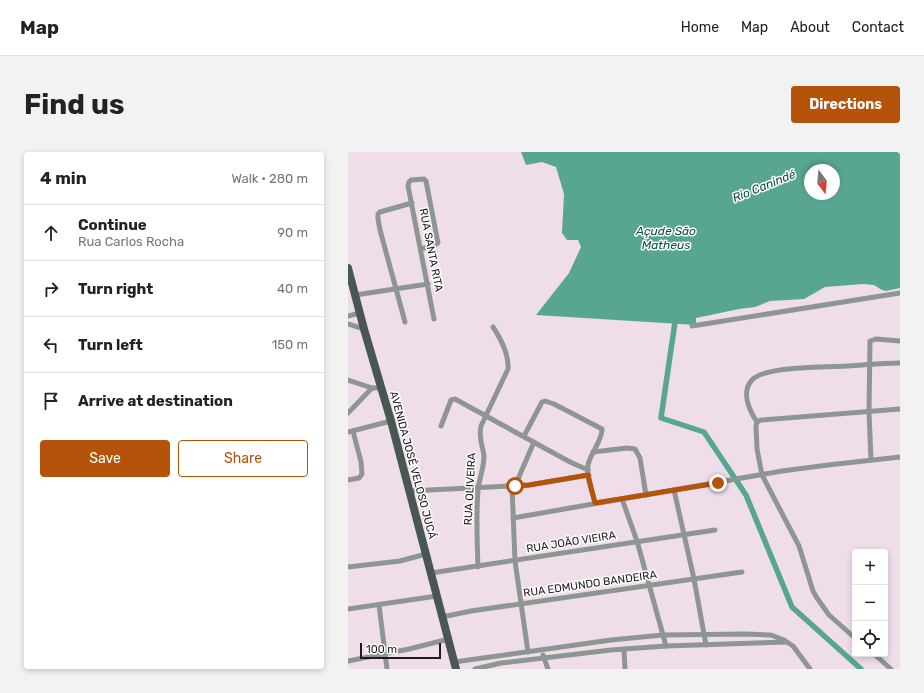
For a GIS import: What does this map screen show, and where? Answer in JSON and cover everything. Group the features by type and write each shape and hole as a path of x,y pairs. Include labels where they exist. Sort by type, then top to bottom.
{"main road":[{"name":"AVENIDA JOSÉ VELOSO JUCÁ","path":"348,268 364,329 377,388 391,421 455,665"}],"street":[{"name":"RUA SANTA RITA","path":"421,249 437,245 438,242 426,181 424,179 411,180 408,186 434,319"},
{"path":"405,322 380,230 378,214 380,212 412,203"},
{"path":"355,294 428,284"},
{"path":"692,326 900,293"},
{"path":"348,316 360,313"},
{"path":"348,324 364,329"},
{"name":"RUA OLIVEIRA","path":"478,567 477,504 478,487 484,463 479,432 509,364 500,337 493,326"},
{"path":"871,460 869,412 870,342 876,339 900,341"},
{"path":"852,635 829,615 816,598 798,546 762,475 755,430 757,422 752,414 746,393 749,383 759,375 791,369 900,363"},
{"path":"348,380 377,388"},
{"path":"348,412 377,388"},
{"path":"441,426 452,399 457,399 588,472"},
{"path":"524,436 542,402 547,401 602,430 602,435 592,452 588,472 595,503"},
{"path":"757,422 761,420 900,409"},
{"path":"348,480 359,478 362,474 361,462 351,431 391,421"},
{"path":"528,652 515,561 512,518 513,486 534,442"},
{"path":"592,452 627,448 635,449 640,458 646,495"},
{"path":"512,518 762,475 828,465 900,458"},
{"path":"409,491 529,485 588,472"},
{"path":"674,490 694,579 706,645"},
{"path":"622,499 637,541 666,646"},
{"name":"RUA JOÃO VIEIRA","path":"431,573 715,530"},
{"path":"348,566 400,561 426,554"},
{"name":"RUA EDMUNDO BANDEIRA","path":"442,616 742,572"},
{"path":"348,609 437,596"},
{"path":"378,605 387,669"},
{"path":"455,665 528,652 611,640 662,635 703,634 771,635 780,637 793,646 810,669"},
{"path":"348,661 409,649 449,639"},
{"path":"475,669 501,662 624,649 787,642"},
{"path":"624,649 625,669"},
{"path":"542,650 548,669"},
{"path":"877,657 891,669"}],"water":[{"name":"Açude São Matheus","path":"521,152 900,152 900,288 886,291 874,285 863,284 825,287 804,299 770,301 755,307 696,318 696,325 536,315 569,273 581,247 578,240 567,240 562,233 564,194 556,167 542,162 526,165"}],"waterway":[{"path":"675,322 661,418 704,432 746,495 792,607 861,669"}],"route":[{"path":"515,486 553,482 588,475 595,503 718,483"}],"water label":[{"name":"Rio Canindé","path":"764,186"}]}
